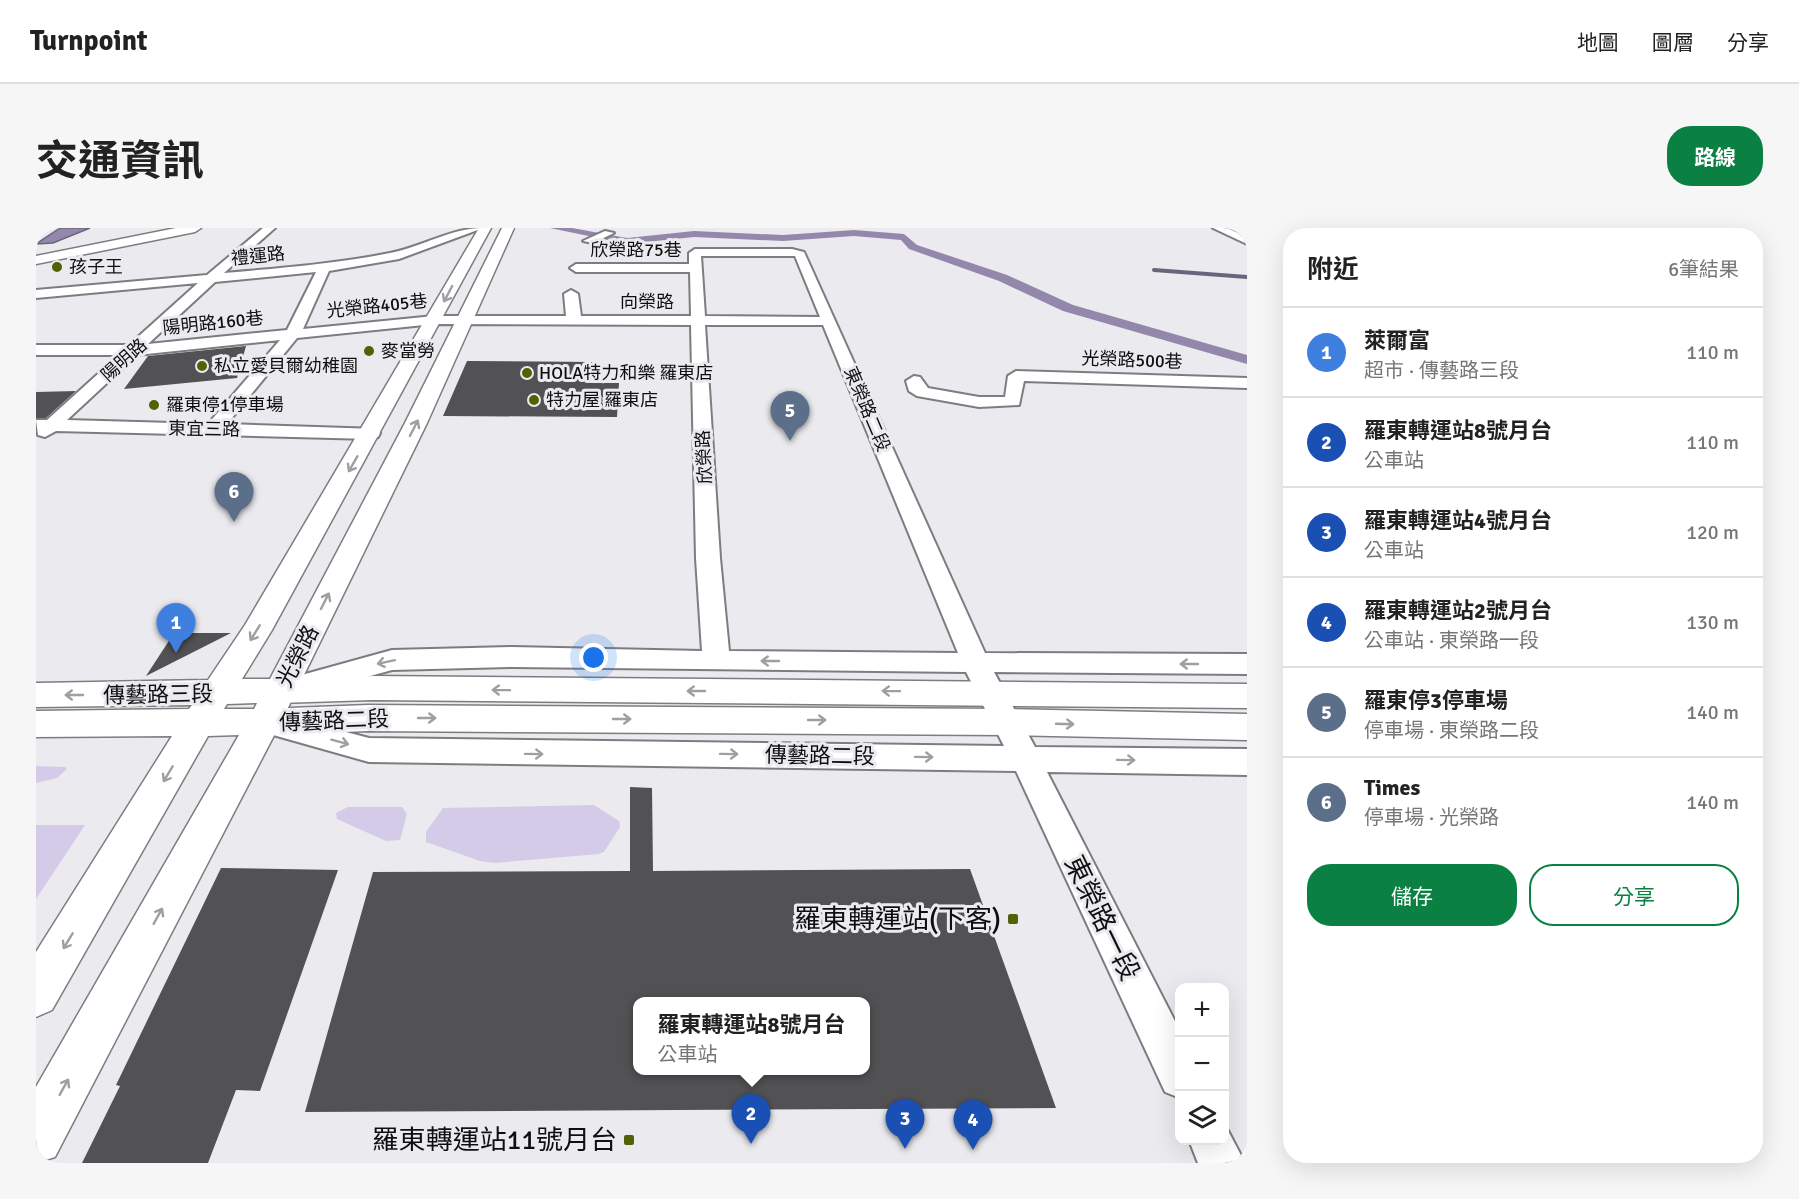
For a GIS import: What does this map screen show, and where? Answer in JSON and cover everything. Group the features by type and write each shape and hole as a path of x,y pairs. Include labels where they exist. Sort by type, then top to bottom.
{"street":[{"path":"36,260 195,228"},
{"name":"陽明路","path":"36,440 44,425 136,350 210,279 270,228"},
{"name":"光榮路","path":"36,1138 272,706 416,423 508,228"},
{"path":"1218,228 1247,241"},
{"name":"禮運路","path":"42,294 324,268 395,256 480,233"},
{"name":"光榮路","path":"36,994 257,630 371,433 480,233"},
{"path":"589,241 609,233"},
{"name":"東榮路二段","path":"696,260 781,251 800,254 975,662 999,707"},
{"name":"欣榮路75巷","path":"576,267 696,260"},
{"name":"欣榮路","path":"696,260 708,547 716,661"},
{"path":"213,429 294,334 324,268"},
{"path":"36,303 42,294"},
{"path":"571,294 574,321"},
{"name":"光榮路405巷","path":"294,334 434,320 464,321"},
{"name":"向榮路","path":"464,321 829,321"},
{"name":"陽明路160巷","path":"36,350 136,350 294,334"},
{"name":"光榮路500巷","path":"914,381 915,387 923,392 981,403 1013,401 1016,376 1247,383"},
{"name":"東宜三路","path":"44,425 371,433"},
{"name":"傳藝路二段","path":"272,706 392,660 512,657 716,661 1247,664"},
{"name":"傳藝路三段","path":"36,695 207,709"},
{"name":"傳藝路二段","path":"272,706 368,718 999,707 1247,696"},
{"name":"傳藝路二段","path":"272,706 369,750 1247,762"},
{"name":"傳藝路三段","path":"36,724 207,709 272,706"},
{"name":"傳藝路二段","path":"999,707 1247,727"},
{"name":"東榮路一段","path":"999,707 1175,1069"},
{"path":"1213,1145 1222,1163"}],"shaded area":[{"path":"60,228 90,228 53,243 36,244"},
{"path":"36,766 67,769 57,778 36,783"},
{"path":"594,805 619,821 620,827 604,852 599,854 494,863 480,861 426,842 426,832 443,808"},
{"path":"348,807 402,807 407,814 400,840 386,841 337,819 336,813"},
{"path":"36,825 85,825 36,899"}],"building":[{"name":"私立愛貝爾幼稚園","path":"246,346 237,378 124,389 148,356"},
{"name":"特力屋 羅東店","path":"467,361 593,362 590,383 619,383 617,417 443,416"},
{"path":"76,391 46,418 36,418 36,392"},
{"path":"174,633 231,633 146,676"},
{"path":"630,787 652,788 653,871 970,869 1056,1108 305,1112 373,872 630,871"},
{"path":"221,868 338,870 260,1091 236,1090 208,1163 82,1163 120,1086 116,1085"}],"waterway":[{"path":"555,228 627,241 694,234 783,238 854,233 904,237 913,247 1003,278 1068,308 1247,360"},
{"path":"1154,270 1247,277"}],"place":[{"name":"孩子王","path":"57,267"},
{"name":"麥當勞","path":"369,351"},
{"name":"私立愛貝爾幼稚園","path":"202,366"},
{"name":"HOLA特力和樂 羅東店","path":"527,373"},
{"name":"特力屋 羅東店","path":"534,400"},
{"name":"羅東停1停車場","path":"154,405"},
{"name":"羅東停3停車場","path":"790,441"},
{"name":"Times","path":"234,522"},
{"name":"萊爾富","path":"176,653"},
{"name":"羅東轉運站(下客)","path":"1013,919"},
{"name":"羅東轉運站11號月台","path":"629,1140"},
{"name":"羅東轉運站8號月台","path":"751,1144"},
{"name":"羅東轉運站4號月台","path":"905,1149"},
{"name":"羅東轉運站2號月台","path":"973,1150"}]}
